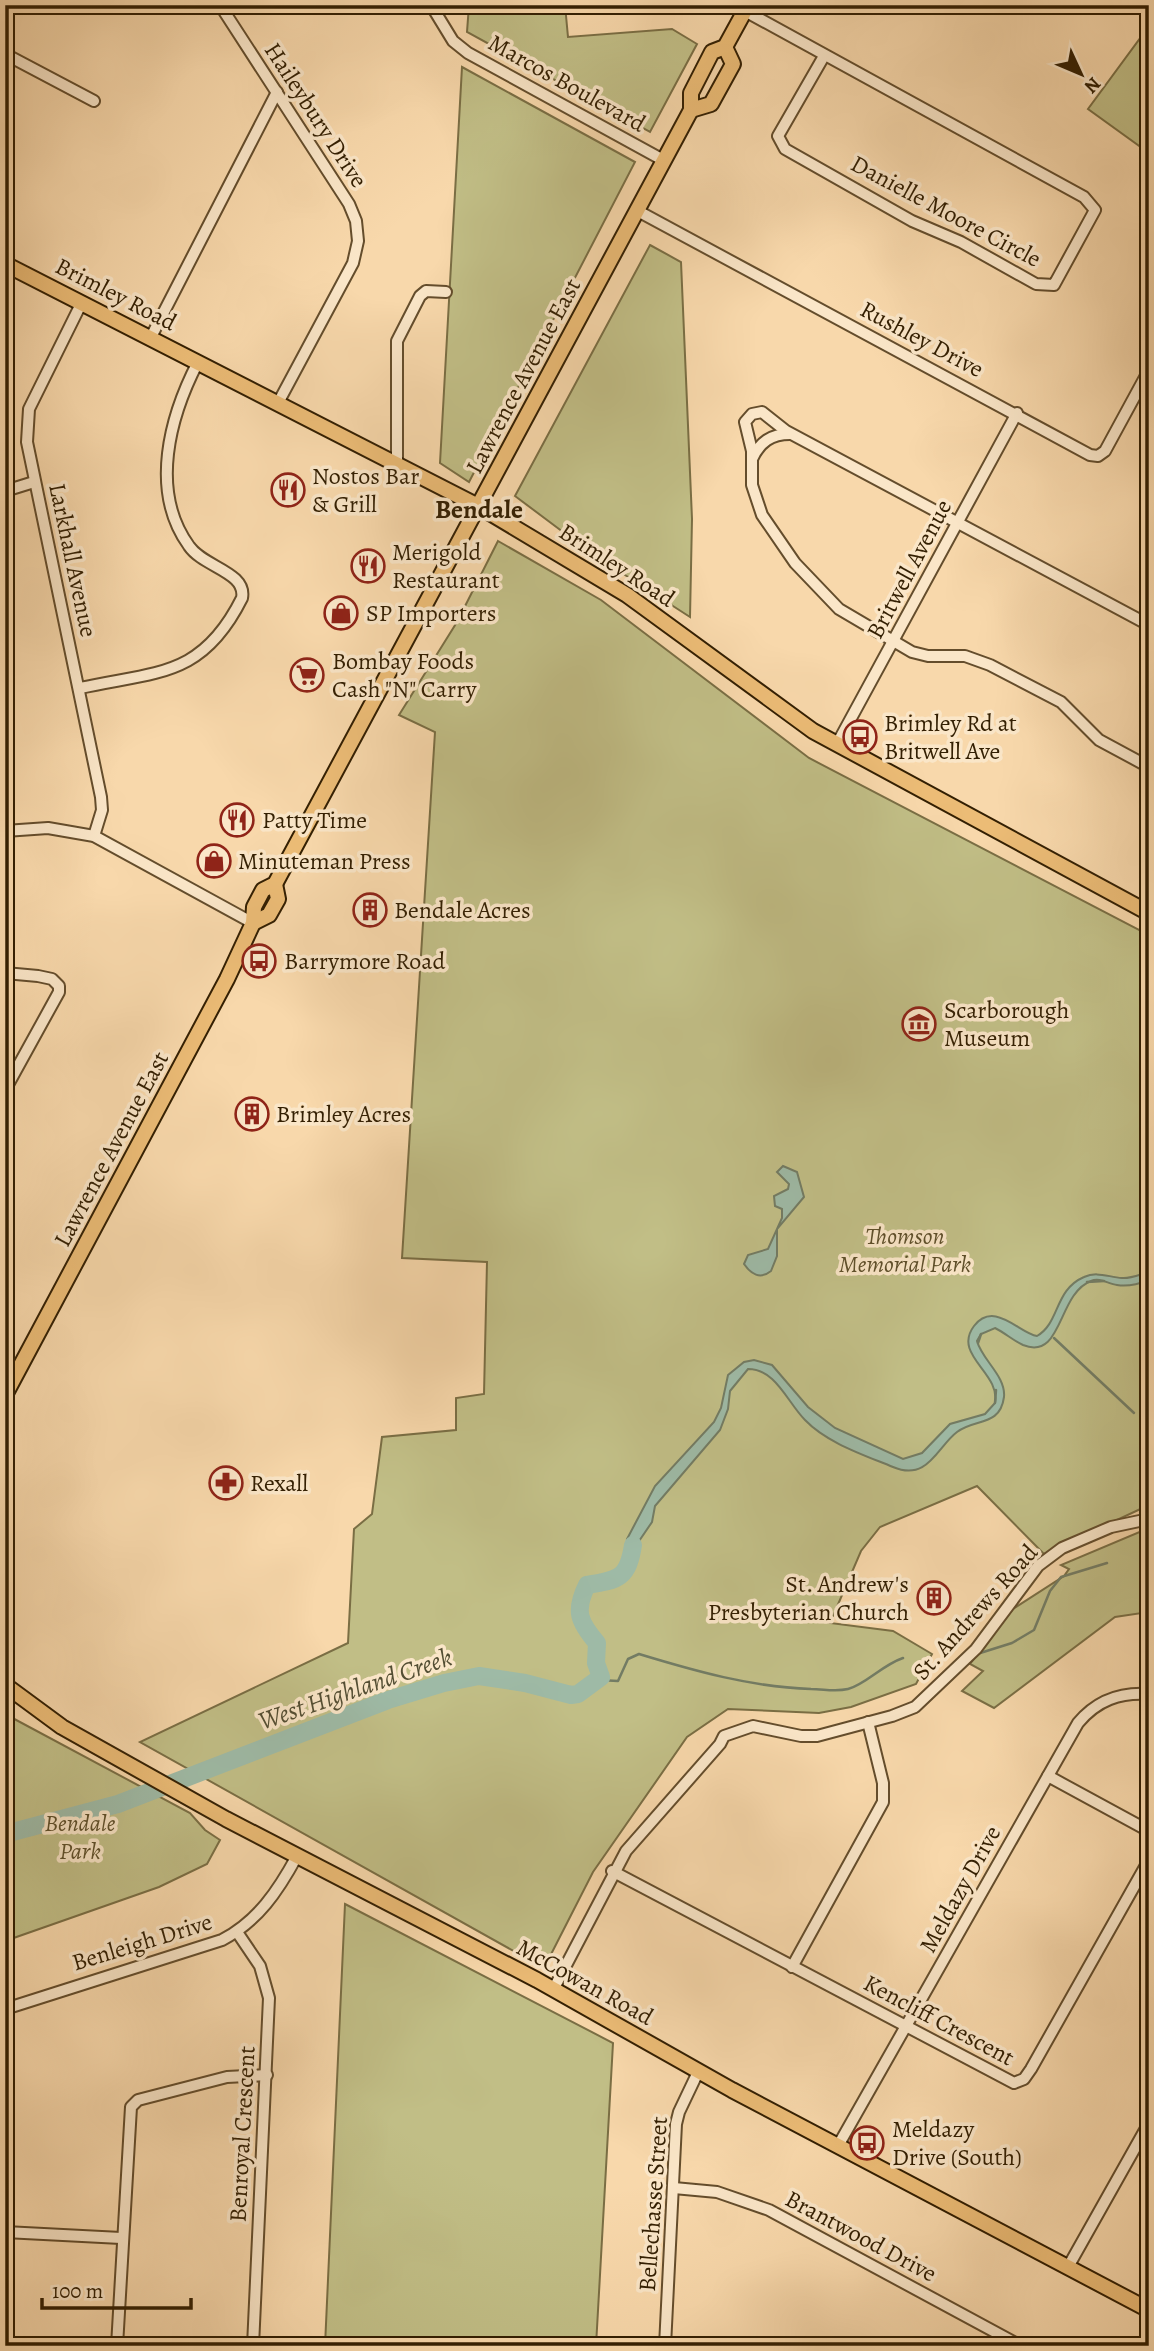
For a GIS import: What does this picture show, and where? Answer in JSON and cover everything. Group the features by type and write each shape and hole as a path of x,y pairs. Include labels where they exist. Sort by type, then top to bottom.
{"main road":[{"name":"Lawrence Avenue East","path":"5,1395 227,979 253,923 269,915 278,898 275,884 691,110 691,93 712,52 725,47 746,8"},
{"name":"Lawrence Avenue East","path":"691,110 711,104 722,87 733,64 725,47"},
{"name":"Brimley Road","path":"5,264 480,507 627,595 738,679 836,744 1149,913"},
{"name":"McCowan Road","path":"5,1685 12,1697 226,1819 553,1990 1149,2310"}],"street":[{"name":"Haileybury Drive","path":"220,5 349,204 356,221 358,241 343,285 278,403"},
{"name":"Marcos Boulevard","path":"431,5 453,41 468,53 663,160"},
{"name":"Danielle Moore Circle","path":"746,8 824,56 1084,197 1095,210 1054,285 1036,284 961,242 912,220 785,149 778,136 824,56"},
{"path":"5,54 94,101"},
{"path":"151,337 277,92"},
{"name":"Rushley Drive","path":"636,210 1017,413 1090,455 1098,456 1110,445 1149,370"},
{"path":"397,463 397,341 420,296 426,290 446,292"},
{"name":"Larkhall Avenue","path":"82,302 29,410 27,442 101,797 102,810 94,836"},
{"path":"79,688 183,665 206,651 242,598 243,589 236,577 214,568 190,549 179,531 170,503 168,439 178,404 198,362"},
{"path":"1149,625 793,434 762,412 752,414 746,422 752,459 752,485 762,515 795,563 839,609 893,641 928,656 965,656 980,660 1061,702 1099,740 1149,767"},
{"name":"Britwell Avenue","path":"836,744 1017,413"},
{"path":"752,459 763,442 771,437 793,434"},
{"path":"5,491 34,482"},
{"path":"5,831 48,828 94,836 253,923"},
{"path":"5,973 52,979 59,986 57,997 5,1090"},
{"name":"St. Andrews Road","path":"553,1990 612,1871 625,1851 724,1735 753,1726 801,1737 817,1737 892,1716 925,1699 976,1649 1031,1574 1049,1557 1062,1548 1111,1527 1149,1519"},
{"name":"Meldazy Drive","path":"839,2144 1048,1776 1087,1713 1120,1695 1149,1694"},
{"path":"792,1967 883,1802 883,1783 868,1722"},
{"path":"1048,1776 1149,1831"},
{"name":"Benleigh Drive","path":"5,2009 83,1982 190,1952 237,1932 271,1900 297,1856"},
{"name":"Kencliff Crescent","path":"612,1871 1014,2083 1024,2079 1149,1860"},
{"name":"Benroyal Crescent","path":"237,1932 258,1962 267,1983 267,2075 253,2346"},
{"name":"Bellechasse Street","path":"665,2346 679,2112 699,2070"},
{"path":"117,2346 121,2238 131,2107 138,2100 227,2077 267,2075"},
{"path":"1068,2267 1149,2123"},
{"name":"Brantwood Drive","path":"674,2188 717,2192 769,2210 1021,2346"},
{"path":"5,2232 121,2238"}],"green space":[{"path":"469,5 565,5 568,37 672,29 697,44 650,132 467,32"},
{"path":"1141,37 1149,43 1149,153 1088,109"},
{"path":"462,67 635,162 469,482 440,463"},
{"path":"650,245 681,262 692,519 690,617 591,553 515,496"},
{"name":"Thomson Memorial Park","path":"498,541 601,600 809,758 1149,935 1149,1505 1044,1554 977,1486 880,1527 861,1551 830,1623 893,1631 932,1654 916,1684 851,1707 819,1713 728,1709 687,1737 593,1872 544,1968 140,1742 348,1643 354,1529 372,1514 382,1437 456,1430 456,1398 484,1394 487,1262 402,1258 435,732 399,715 457,622"},
{"path":"1149,1528 1149,1612 1115,1617 994,1708 962,1691 983,1671 970,1664 1013,1609 1064,1576 1069,1569 1061,1565"},
{"name":"Bendale Park","path":"5,1714 190,1813 205,1830 220,1840 207,1864 159,1887 5,1941"},
{"path":"345,1904 613,2043 596,2346 466,2337 449,2346 325,2346"}],"shaded area":[{"path":"783,1166 797,1172 804,1197 777,1229 782,1218 782,1209 775,1206 774,1196 788,1189 789,1184 777,1172"},
{"path":"777,1229 777,1256 771,1271 763,1275 753,1273 744,1264 748,1255 768,1249"},
{"path":"1149,1272 1149,1280 1137,1284 1121,1286 1094,1280 1080,1288 1046,1344 1036,1347 1023,1345 995,1328 981,1334 977,1341 1004,1389 1002,1407 992,1418 957,1432 931,1461 915,1470 893,1467 846,1448 824,1435 805,1420 774,1380 758,1370 748,1369 730,1391 728,1409 720,1430 655,1506 652,1522 635,1547 627,1539 655,1486 714,1422 721,1408 728,1375 744,1362 754,1360 772,1365 808,1407 835,1428 903,1459 922,1453 950,1424 985,1414 995,1403 991,1382 969,1346 969,1336 974,1326 982,1319 998,1317 1037,1336 1050,1323 1067,1290 1084,1277 1098,1274 1125,1278"}],"waterway":[{"name":"West Highland Creek","path":"1087,1282 1104,1281"},
{"name":"West Highland Creek","path":"978,1343 981,1334"},
{"path":"1054,1338 1134,1413"},
{"name":"West Highland Creek","path":"995,1403 996,1390"},
{"name":"West Highland Creek","path":"5,1834 118,1804 388,1700 444,1683 479,1676 525,1683 571,1695 578,1694 601,1677 596,1663 597,1643 580,1616 583,1594 587,1585 620,1576 628,1564 633,1545"},
{"path":"977,1654 1012,1643 1034,1630 1050,1591 1061,1577 1107,1563"},
{"path":"599,1680 618,1681 628,1659 639,1654 745,1682 789,1688 839,1690 854,1687 903,1658"}],"place":[{"name":"Nostos Bar & Grill","path":"288,490"},
{"name":"Merigold Restaurant","path":"368,566"},
{"name":"SP Importers","path":"341,613"},
{"name":"Bombay Foods Cash \"N\" Carry","path":"307,675"},
{"name":"Brimley Rd at Britwell Ave","path":"860,737"},
{"name":"Patty Time","path":"237,820"},
{"name":"Minuteman Press","path":"214,861"},
{"name":"Bendale Acres","path":"370,910"},
{"name":"Barrymore Road","path":"259,961"},
{"name":"Scarborough Museum","path":"919,1024"},
{"name":"Brimley Acres","path":"252,1114"},
{"name":"Rexall","path":"226,1483"},
{"name":"St. Andrew's Presbyterian Church","path":"934,1598"},
{"name":"Meldazy Drive (South)","path":"867,2143"}],"district":[{"name":"Bendale","path":"479,509"}]}
